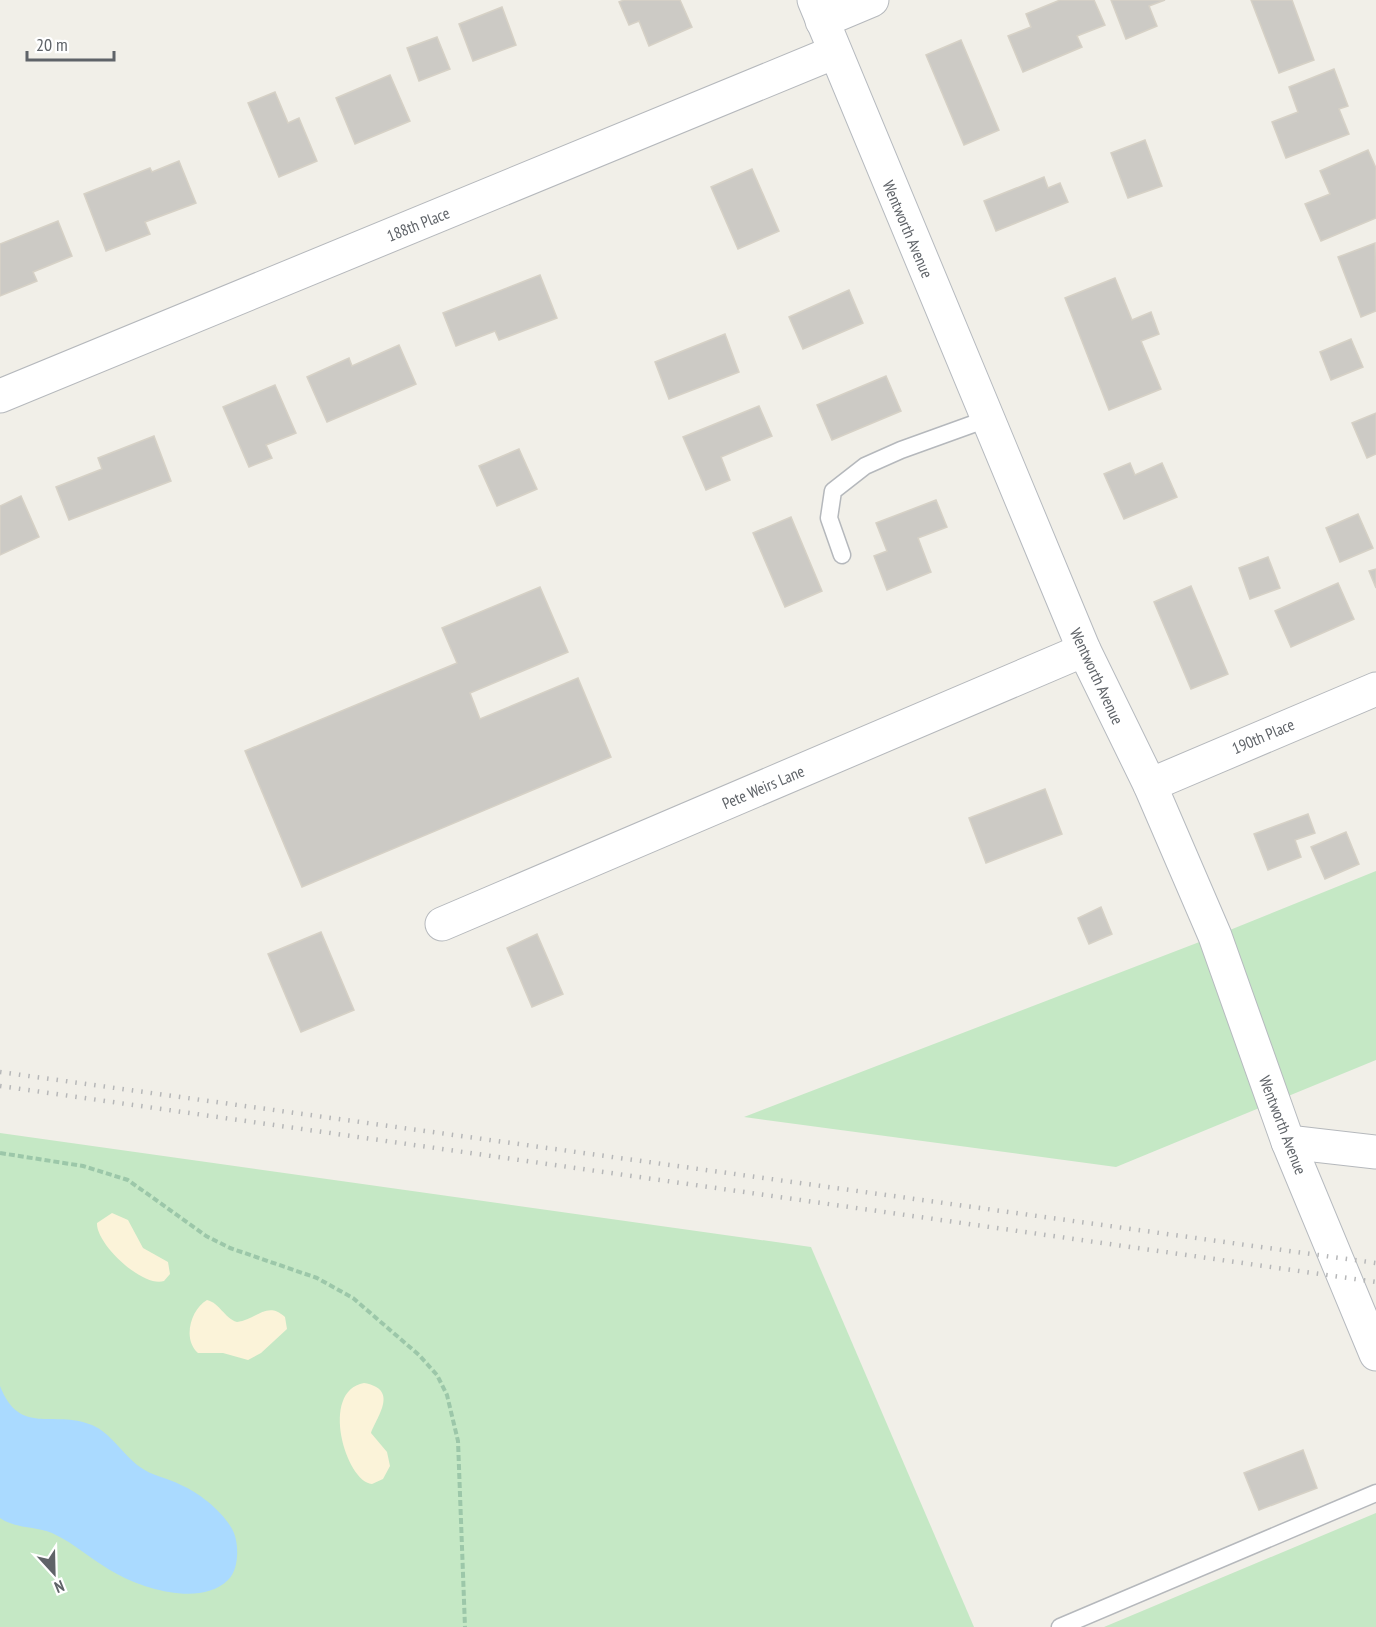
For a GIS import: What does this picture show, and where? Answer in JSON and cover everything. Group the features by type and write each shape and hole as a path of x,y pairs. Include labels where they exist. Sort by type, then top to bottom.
{"street":[{"path":"818,10 872,0"},
{"name":"Wentworth Avenue","path":"818,10 1084,651 1150,784 1215,936 1288,1142 1376,1354"},
{"name":"188th Place","path":"0,396 835,52"},
{"name":"Pete Weirs Lane","path":"442,924 1084,651"},
{"name":"190th Place","path":"1150,784 1376,689"},
{"path":"1288,1142 1376,1152"}],"lane":[{"path":"842,555 829,518 833,491 865,466 987,419"},
{"path":"1060,1627 1376,1493"}],"path":[{"path":"0,1153 83,1166 128,1180 206,1236 240,1252 317,1278 352,1298 419,1355 437,1375 447,1395 456,1431 465,1627"}],"green space":[{"path":"1376,871 1376,1060 1116,1167 744,1117 1215,936"},
{"path":"0,1133 811,1247 974,1627 0,1627"},
{"path":"1376,1513 1376,1627 1104,1627"}],"sand":[{"path":"112,1213 128,1220 143,1248 168,1262 170,1274 164,1281 145,1278 133,1271 104,1242 97,1223"},
{"path":"207,1300 237,1322 261,1312 273,1310 279,1312 285,1317 287,1329 261,1353 248,1360 223,1353 198,1353 190,1340 190,1325 201,1304"},
{"path":"364,1383 375,1386 381,1391 383,1397 381,1411 371,1433 387,1452 390,1466 383,1479 372,1484 362,1479 353,1468 341,1436 340,1418 343,1402 350,1390"}],"water":[{"path":"0,1386 8,1402 27,1417 64,1419 92,1425 105,1433 140,1467 188,1489 212,1505 225,1519 236,1538 236,1564 228,1580 217,1588 204,1592 189,1594 158,1590 117,1574 52,1533 12,1524 0,1518"}],"building":[{"path":"624,0 680,0 692,27 649,46 639,21 629,25 619,2"},
{"path":"1060,0 1094,0 1105,25 1077,36 1082,47 1023,72 1008,36 1031,27 1026,14"},
{"path":"1111,0 1165,0 1149,6 1157,26 1126,39"},
{"path":"1251,0 1292,0 1314,60 1279,73"},
{"path":"502,7 516,45 473,61 459,24"},
{"path":"437,37 450,69 419,81 407,48"},
{"path":"961,40 999,130 964,145 926,55"},
{"path":"1334,69 1348,106 1339,109 1349,134 1286,158 1272,122 1298,112 1289,87"},
{"path":"390,75 410,121 355,144 336,98"},
{"path":"275,92 288,123 299,118 317,161 279,177 248,103"},
{"path":"1145,140 1162,186 1128,198 1111,153"},
{"path":"1368,150 1376,168 1376,218 1321,241 1305,204 1330,194 1320,171"},
{"path":"179,161 196,203 145,222 150,234 106,251 84,194 150,168 152,172"},
{"path":"752,169 779,231 738,249 711,187"},
{"path":"1044,177 1048,188 1060,183 1068,202 996,231 984,201"},
{"path":"58,221 72,256 33,272 37,281 0,296 0,244"},
{"path":"1375,243 1376,311 1361,317 1338,257"},
{"path":"540,275 557,318 499,340 495,331 456,346 443,313"},
{"path":"1115,278 1132,320 1151,312 1159,334 1141,341 1161,389 1109,410 1065,298"},
{"path":"849,290 863,323 803,349 789,317"},
{"path":"725,334 739,372 669,399 655,362"},
{"path":"1351,339 1363,367 1331,380 1320,352"},
{"path":"399,345 416,384 327,422 307,377 349,358 352,366"},
{"path":"886,376 901,411 832,440 817,405"},
{"path":"275,385 296,433 266,445 272,458 249,467 223,407"},
{"path":"759,406 772,436 721,457 730,480 706,490 683,437"},
{"path":"1376,413 1376,454 1367,458 1352,423"},
{"path":"154,436 171,481 69,520 56,487 102,469 98,458"},
{"path":"519,449 537,489 497,506 479,466"},
{"path":"1130,463 1135,475 1162,463 1177,497 1124,519 1104,474"},
{"path":"21,496 39,537 0,555 0,506"},
{"path":"936,500 947,527 918,538 931,572 887,590 874,556 887,551 876,523"},
{"path":"1358,514 1373,548 1340,562 1326,528"},
{"path":"791,517 822,591 785,607 753,533"},
{"path":"1268,557 1280,588 1250,599 1239,568"},
{"path":"1376,569 1376,588 1369,571"},
{"path":"1338,583 1354,619 1291,647 1275,611"},
{"path":"1191,586 1228,674 1191,689 1154,602"},
{"path":"540,587 568,652 470,693 480,719 578,678 611,757 302,887 245,751 457,663 442,628"},
{"path":"1045,789 1062,834 986,863 969,818"},
{"path":"1308,814 1315,833 1295,840 1301,857 1268,870 1254,834"},
{"path":"1346,832 1359,864 1325,879 1311,847"},
{"path":"1101,907 1112,934 1089,944 1078,918"},
{"path":"321,932 354,1010 301,1032 268,954"},
{"path":"537,934 563,994 532,1007 507,948"},
{"path":"1303,1450 1317,1488 1259,1510 1244,1473"}],"railway":[{"path":"0,1072 1376,1263"},
{"path":"0,1086 1376,1282"}]}
